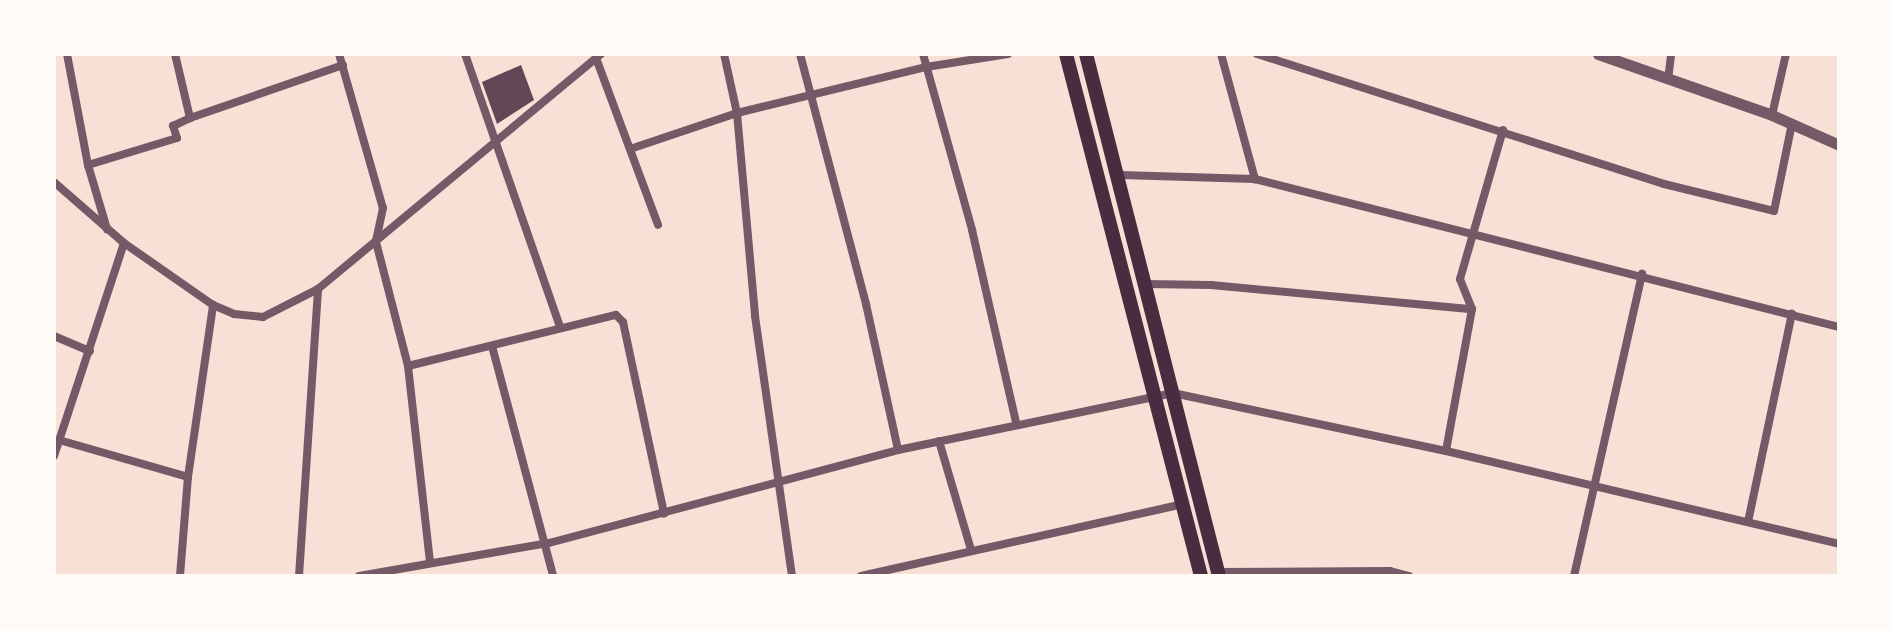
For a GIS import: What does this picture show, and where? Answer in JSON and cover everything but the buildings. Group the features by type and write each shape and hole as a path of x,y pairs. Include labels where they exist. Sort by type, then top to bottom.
{"main road":[{"path":"1066,54 1201,576"},
{"path":"1086,54 1120,175 1218,574"}],"street":[{"path":"67,54 88,165 107,229"},
{"path":"175,54 190,118"},
{"path":"339,54 383,208 376,242 408,366 430,563"},
{"path":"465,54 497,137 560,327"},
{"path":"724,54 737,113 755,316 792,576"},
{"path":"800,54 898,450"},
{"path":"923,54 972,230 1016,422"},
{"path":"630,149 737,113 812,98 926,67 1008,54"},
{"path":"1221,54 1255,179"},
{"path":"1257,54 1503,130 1664,184 1774,211 1792,123"},
{"path":"1598,54 1772,115 1839,145"},
{"path":"1668,80 1671,54"},
{"path":"1772,115 1786,54"},
{"path":"54,182 124,243 213,305 234,314 263,317 318,289 497,137 599,56 658,225"},
{"path":"88,165 177,138 173,126 190,118 343,65"},
{"path":"1446,451 1472,309 1460,279 1503,130"},
{"path":"1120,175 1255,179 1642,274 1839,327"},
{"path":"54,456 124,243"},
{"path":"1574,576 1642,274"},
{"path":"1146,284 1211,285 1472,309"},
{"path":"299,576 318,289"},
{"path":"180,576 188,477 213,305"},
{"path":"1748,522 1792,314"},
{"path":"408,366 608,315 623,322 664,514"},
{"path":"54,336 90,351"},
{"path":"492,346 549,543 553,576"},
{"path":"359,576 549,543 778,486 898,450 1153,393 1173,393 1446,451 1839,544"},
{"path":"59,440 188,477"},
{"path":"939,441 971,550"},
{"path":"861,576 1182,504"},
{"path":"1218,574 1390,571 1409,576"}]}
